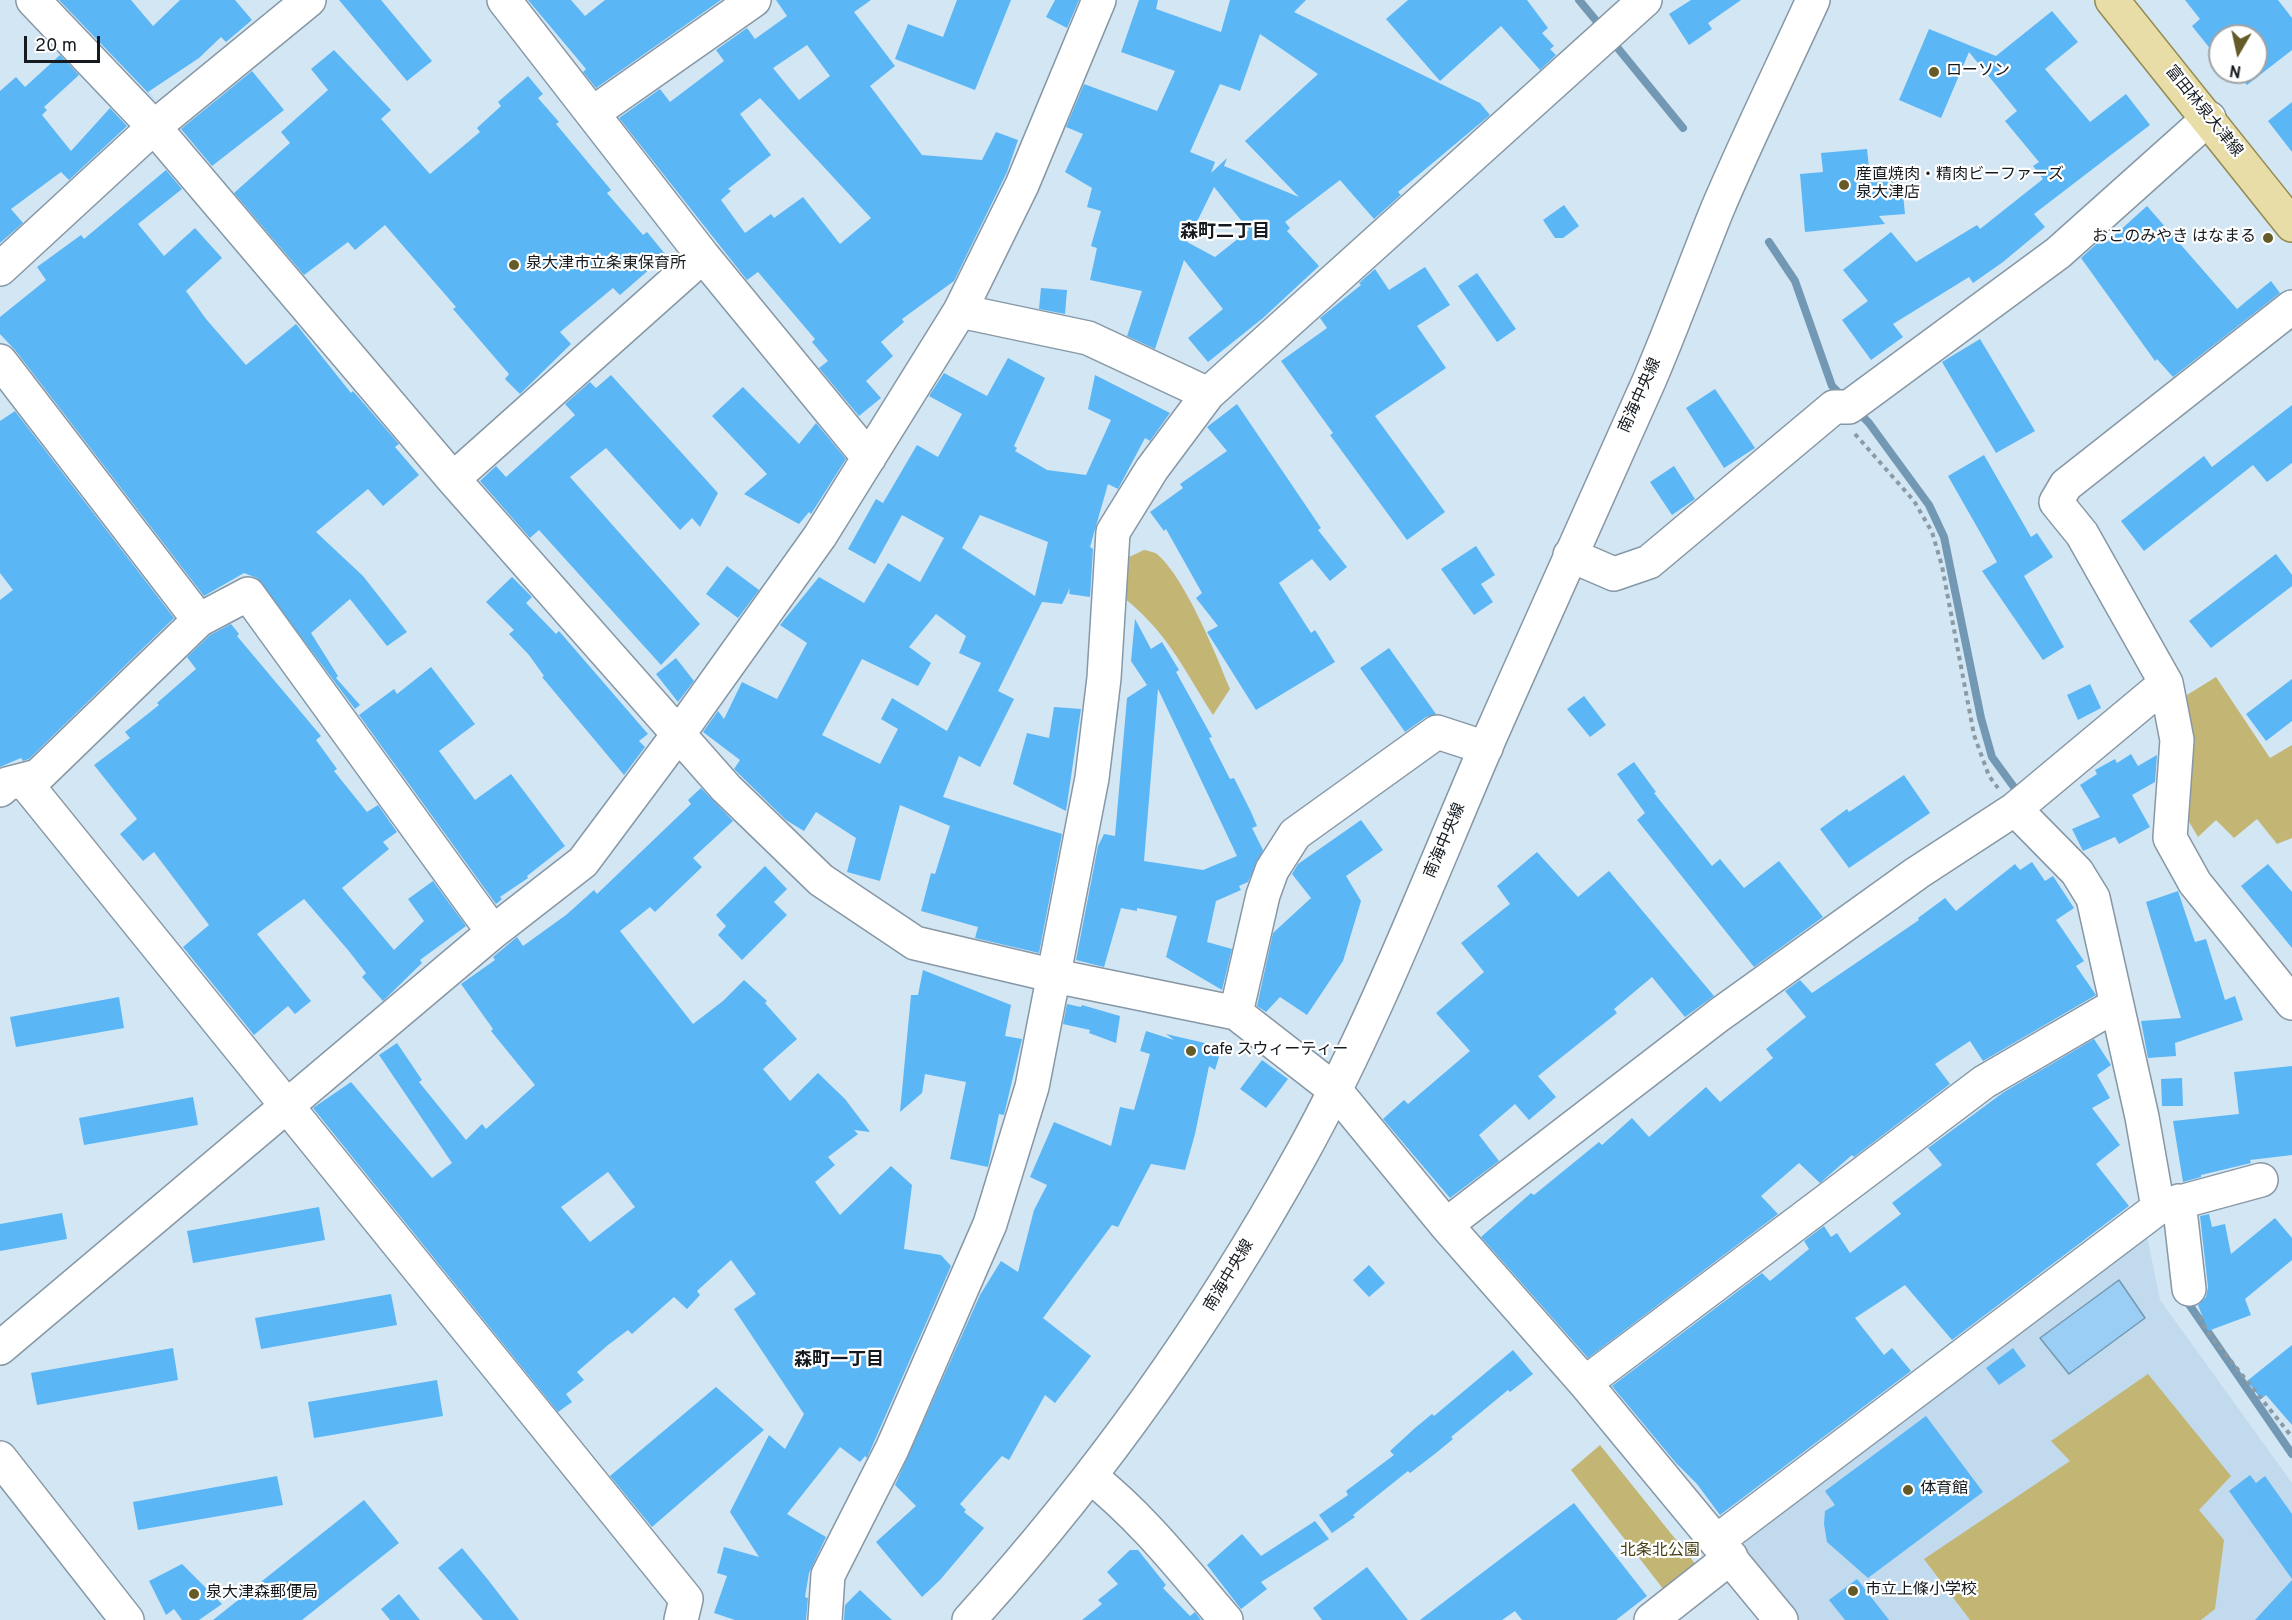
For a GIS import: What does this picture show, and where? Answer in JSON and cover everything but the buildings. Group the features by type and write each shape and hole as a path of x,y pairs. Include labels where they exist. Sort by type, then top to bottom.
{"main road":[{"name":"富田林泉大津線","path":"2112,0 2209,118 2292,225"}],"street":[{"path":"33,0 154,127 453,479 680,732 726,788 821,880 915,943 1054,976 1236,1013 1335,1090 1446,1225 1585,1383 1781,1620"},
{"path":"0,269 154,127 309,0"},
{"path":"504,0 703,256 869,458"},
{"path":"593,113 754,0"},
{"path":"0,1348 493,932 582,862 680,732 820,536 960,311 1022,184 1099,0"},
{"path":"825,1620 828,1575 892,1449 990,1224 1032,1088 1092,778 1104,678 1113,532 1152,469 1208,394 1644,0"},
{"name":"南海中央線","path":"969,1620 1022,1562 1091,1477 1170,1370 1221,1292 1301,1154 1335,1090 1380,996 1570,555 1650,378 1719,206 1813,0"},
{"path":"1570,555 1614,574 1649,562 1848,404 2058,253 2209,118"},
{"path":"453,479 703,256"},
{"path":"2292,307 2066,485 2056,502 2082,534 2166,682 2177,740 2170,838 2195,883 2292,1003"},
{"path":"960,311 1088,338 1208,394"},
{"path":"0,361 199,620"},
{"path":"493,932 248,594 199,620 38,776 12,785 286,1106 686,1599 681,1620"},
{"path":"1446,1225 1719,1016 1917,873 2021,804 2166,682"},
{"path":"1236,1013 1263,895 1272,870 1295,834 1437,732 1486,748"},
{"path":"2021,804 2077,872 2093,898 2142,1117 2169,1204 2189,1288"},
{"path":"1585,1383 1984,1082 2116,1005"},
{"path":"1651,1620 1724,1549 2169,1204 2261,1180"},
{"path":"0,1458 127,1620"},
{"path":"1091,1477 1122,1501 1144,1524 1227,1620"}],"path":[{"path":"1848,404 1932,531 1942,566 1974,735 1989,776 2021,804"},
{"path":"2189,1288 2206,1330 2292,1437"}],"shaded area":[{"path":"2147,1236 2160,1300 2292,1483 2292,1620 1799,1620 1744,1554 1743,1530"}],"green space":[{"path":"1144,550 1157,554 1168,565 1189,598 1217,657 1230,689 1213,715 1164,639 1124,598 1125,559"},
{"path":"2216,677 2270,758 2292,745 2292,838 2277,844 2257,819 2234,838 2216,820 2198,837 2182,810 2188,729 2187,695"},
{"path":"2148,1374 2231,1476 2199,1510 2224,1540 2215,1609 2201,1620 1970,1620 1924,1559 2070,1461 2051,1441"},
{"name":"北条北公園","path":"1600,1445 1697,1566 1664,1590 1571,1470"}],"water":[{"path":"2119,1280 2145,1318 2069,1374 2040,1338"}],"waterway":[{"path":"1579,0 1603,29"},
{"path":"1612,41 1683,128"},
{"path":"1769,242 1795,281 1832,386 1842,396"},
{"path":"1857,411 1869,423 1929,505 1944,537 1981,718 1992,757 2019,794"},
{"path":"2184,1297 2292,1454"}],"place":[{"name":"ローソン","path":"1934,72"},
{"name":"産直焼肉・精肉ビーファーズ 泉大津店","path":"1844,185"},
{"name":"おこのみやき はなまる","path":"2268,238"},
{"name":"泉大津市立条東保育所","path":"514,265"},
{"name":"cafe スウィーティー","path":"1191,1051"},
{"name":"体育館","path":"1908,1490"},
{"name":"市立上條小学校","path":"1853,1591"},
{"name":"泉大津森郵便局","path":"194,1594"}],"district":[{"name":"森町二丁目","path":"1225,233"},
{"name":"森町一丁目","path":"839,1361"}]}
